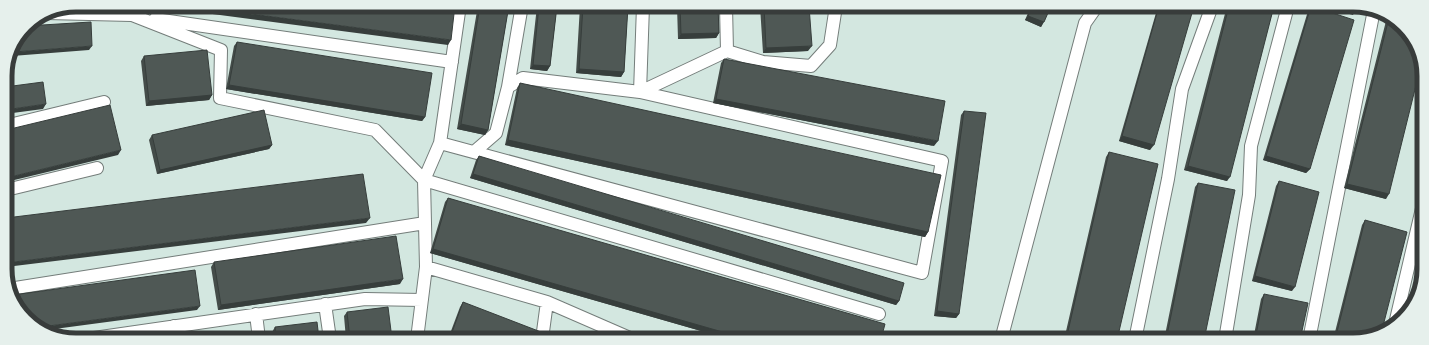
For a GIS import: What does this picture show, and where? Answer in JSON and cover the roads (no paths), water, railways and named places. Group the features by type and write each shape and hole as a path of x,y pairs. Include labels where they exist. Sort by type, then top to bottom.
{"lane":[{"path":"418,333 426,267 424,180 440,143 459,12"},
{"path":"474,152 496,133 508,87 521,12"},
{"path":"640,92 643,12"},
{"path":"726,12 727,51"},
{"path":"640,92 727,51 763,62 811,66 830,45 835,12"},
{"path":"1003,333 1085,23 1093,12"},
{"path":"1136,333 1168,179 1182,89 1210,12"},
{"path":"1226,333 1249,196 1251,146 1286,12"},
{"path":"65,13 132,15 452,62"},
{"path":"132,15 222,50 220,98 375,130 424,180 879,314"},
{"path":"1310,333 1373,15"},
{"path":"440,143 922,273 942,161 640,92 523,78 508,87"},
{"path":"12,125 104,102"},
{"path":"12,189 96,168"},
{"path":"15,288 425,223"},
{"path":"1397,315 1417,230"},
{"path":"426,267 547,302 618,333"},
{"path":"131,333 365,299 422,300"},
{"path":"543,333 547,302"},
{"path":"325,304 329,333"},
{"path":"256,314 258,333"},
{"path":"174,326 175,333"}]}
